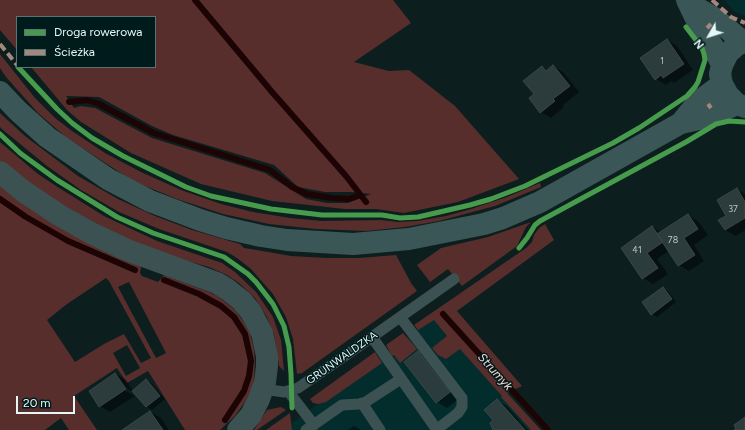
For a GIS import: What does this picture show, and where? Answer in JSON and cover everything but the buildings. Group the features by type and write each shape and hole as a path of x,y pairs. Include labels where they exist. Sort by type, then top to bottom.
{"main road":[{"path":"681,123 722,74 724,59 732,48 744,42 716,19 688,2"},
{"path":"688,2 699,25 715,50 728,95 741,105"},
{"path":"0,92 32,125 52,141 108,179 150,201 226,228 287,240 352,244 409,239 484,224 503,218 540,202 681,123 708,117 741,105"}],"street":[{"path":"0,172 23,191 91,234 127,250 213,282 236,295 251,312 258,324 264,340 267,361 263,389 251,415 238,430"}],"lane":[{"name":"GRUNWALDZKA","path":"263,389 279,392 288,391 300,386 454,279"},
{"path":"372,337 437,430 458,413 463,404 462,398 400,317"},
{"path":"288,391 310,427 342,405 362,403 401,379"},
{"path":"362,403 380,430"}],"shaded area":[{"path":"0,0 393,0 411,23 354,62 389,71 409,70 455,106 519,179 458,202 404,213 376,209 345,209 272,201 201,184 131,153 81,122 67,110 32,68 156,68 156,16 16,16 16,49 0,30","holes":["66,96 99,97 152,126 173,135 274,165 298,187 325,192 371,194 348,203 327,203 306,199 265,173 152,138 95,108 81,106 74,108"]},
{"path":"724,0 745,0 745,16 735,12"},
{"path":"0,54 35,98 55,118 105,153 141,172 181,190 221,204 253,212 322,221 417,221 446,216 471,209 507,197 540,183 541,187 495,206 439,221 405,227 366,231 316,229 269,224 223,214 177,199 133,181 67,138 38,113 6,77 0,68"},
{"path":"0,113 25,136 78,176 118,199 155,216 192,230 240,244 244,248 291,256 359,258 396,255 417,291 302,373 297,374 293,339 286,317 273,294 251,269 227,252 159,229 119,212 81,190 47,166 3,130 0,127"},
{"path":"0,142 38,174 104,216 157,241 222,263 235,272 256,292 273,317 281,340 284,371 279,366 274,335 267,317 255,298 239,283 227,275 209,267 163,254 101,230 16,175 0,161"},
{"path":"0,182 140,264 140,273 142,276 158,282 164,275 219,297 235,310 250,333 254,349 255,363 254,379 251,391 234,417 220,430 185,430 148,371 127,383 117,368 74,396 97,430 69,430 61,418 45,430 0,430","holes":["106,278 151,358 141,363 124,334 104,344 75,362 47,320 67,304","129,282 166,353 156,358 118,287","127,345 140,368 126,376 113,353"]},
{"path":"531,222 526,227 517,246 462,286 448,269 430,282 417,265 441,248 488,237"},
{"path":"545,224 554,240 457,311 522,386 507,393 541,430 531,430 460,349 446,359 438,355 432,348 447,336 434,320 418,330 414,325 526,248 532,242 534,235 539,228"},
{"path":"437,314 541,430 292,430 291,424"},
{"path":"403,333 417,349 400,363 394,355 392,356 386,345"},
{"path":"375,352 382,363 326,402 318,404 313,403 310,399"},
{"path":"281,407 286,410 257,430 254,430 267,410"},
{"path":"290,413 292,430 266,430"}],"waterway":[{"path":"195,0 272,92 346,176 366,202"},
{"path":"69,102 87,100 99,104 154,133 270,170 292,187 307,194 349,199 360,195"},
{"path":"0,199 26,217 68,241 135,270"},
{"path":"164,280 199,294 221,306 234,317 245,334 251,361 249,376 244,391 225,420"},
{"name":"Strumyk","path":"443,314 548,430"}],"marked path":[{"path":"712,0 731,17 745,23"},
{"path":"707,28 711,24"},
{"path":"0,44 16,64"},
{"path":"708,104 711,108"}],"cycle path":[{"path":"19,68 57,109 72,123 92,138 123,156 186,187 211,196 271,209 322,215 382,215 400,218 418,217 491,199 525,186 613,143 639,128 687,96 698,82 705,60 702,48 686,27"},
{"path":"519,248 535,225 540,221 686,142 716,124 729,121 745,122"},
{"path":"0,134 20,153 57,180 117,217 153,233 224,257 248,274 273,304 284,326 289,347 292,408"}]}
